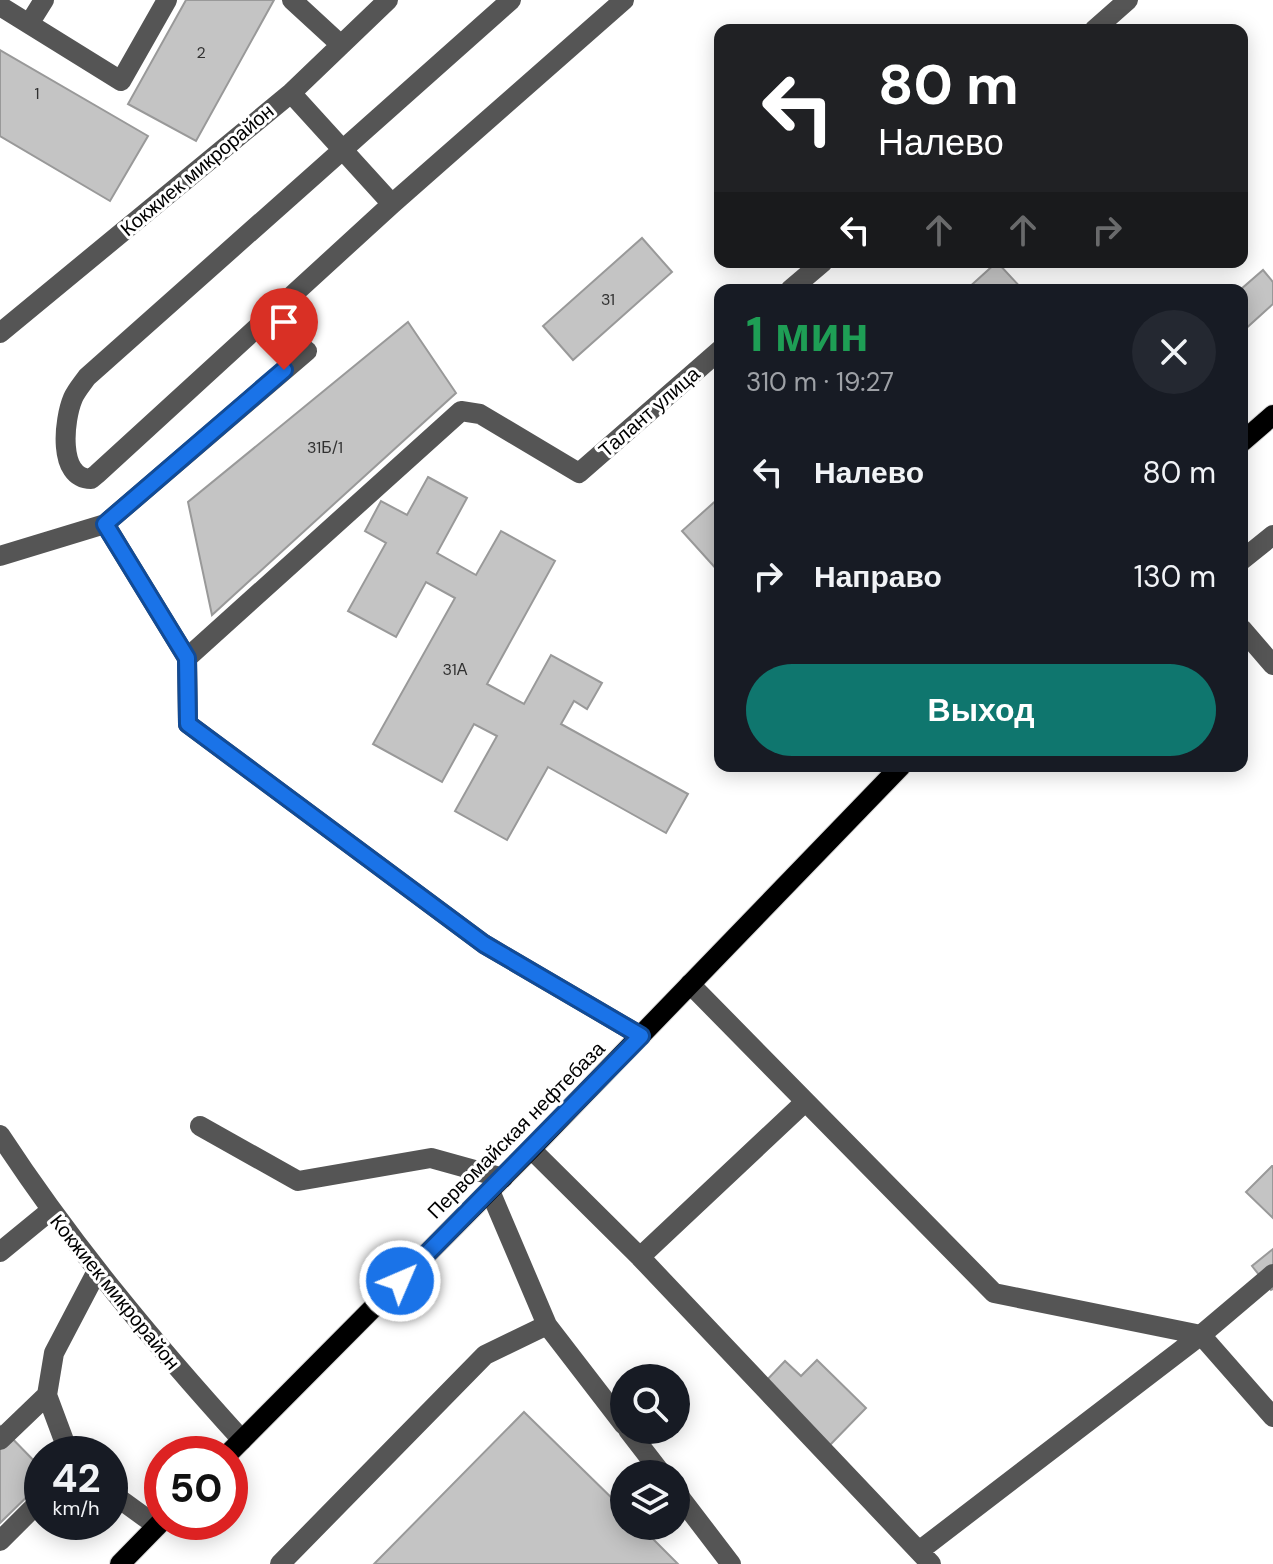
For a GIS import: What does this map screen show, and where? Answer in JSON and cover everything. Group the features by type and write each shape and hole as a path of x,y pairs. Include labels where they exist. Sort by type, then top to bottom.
{"main road":[{"path":"1248,437 1273,415"},
{"name":"Первомайская нефтебаза","path":"246,1436 497,1184 895,772"},
{"path":"120,1564 144,1540"}],"street":[{"path":"29,24 44,0"},
{"path":"0,6 121,81 167,0"},
{"path":"292,0 341,45"},
{"name":"Кокжиек микрорайон","path":"0,333 291,93 388,0"},
{"path":"511,0 87,377 74,396 67,416 70,464 76,476 91,479 97,474 392,204 624,0"},
{"path":"1101,24 1128,0"},
{"path":"291,93 392,204"},
{"path":"797,284 816,268"},
{"path":"0,556 105,524 307,351"},
{"name":"Талант улица","path":"187,658 461,411 480,414 579,473 714,355"},
{"path":"105,524 187,658 188,724 484,944 641,1036"},
{"path":"1248,555 1273,535"},
{"path":"1248,636 1273,665"},
{"path":"690,984 994,1293 1201,1335 1273,1417"},
{"path":"640,1257 805,1102"},
{"path":"200,1126 298,1181 431,1158 497,1184 547,1325 610,1407"},
{"name":"Кокжиек микрорайон","path":"0,1135 50,1211 226,1436"},
{"path":"531,1149 640,1257 925,1558 1273,1274"},
{"path":"0,1252 50,1211"},
{"path":"62,1436 47,1395 54,1353 97,1271"},
{"path":"280,1564 485,1355 547,1325"},
{"path":"0,1440 47,1395"},
{"path":"639,1444 651,1460"},
{"path":"690,1510 731,1564"},
{"path":"0,1541 24,1517"}],"building":[{"path":"186,0 274,0 196,141 128,104"},
{"path":"0,50 148,136 110,201 0,136"},
{"path":"642,238 672,272 573,360 543,326"},
{"path":"990,268 1003,268 1017,284 973,284"},
{"path":"1263,270 1273,282 1273,304 1248,327 1248,284"},
{"path":"408,322 456,393 212,615 188,502"},
{"path":"428,477 467,498 437,553 476,575 501,531 555,561 487,684 524,704 551,655 602,683 587,709 574,701 561,724 688,794 666,833 548,767 507,840 455,811 497,736 474,724 442,782 373,744 455,598 426,582 396,637 348,611 386,543 365,531 381,501 407,515"},
{"path":"714,502 714,566 682,531"},
{"path":"1273,1166 1273,1218 1246,1192"},
{"path":"1273,1249 1273,1289 1271,1290 1252,1266"},
{"path":"817,1360 866,1408 828,1447 764,1383 785,1361 801,1376"},
{"path":"524,1412 610,1496 610,1540 654,1540 678,1564 374,1564"},
{"path":"0,1426 24,1451 24,1500 0,1523"}],"route":[{"path":"284,370 105,524 187,658 188,724 484,944 641,1036 400,1281"}]}
